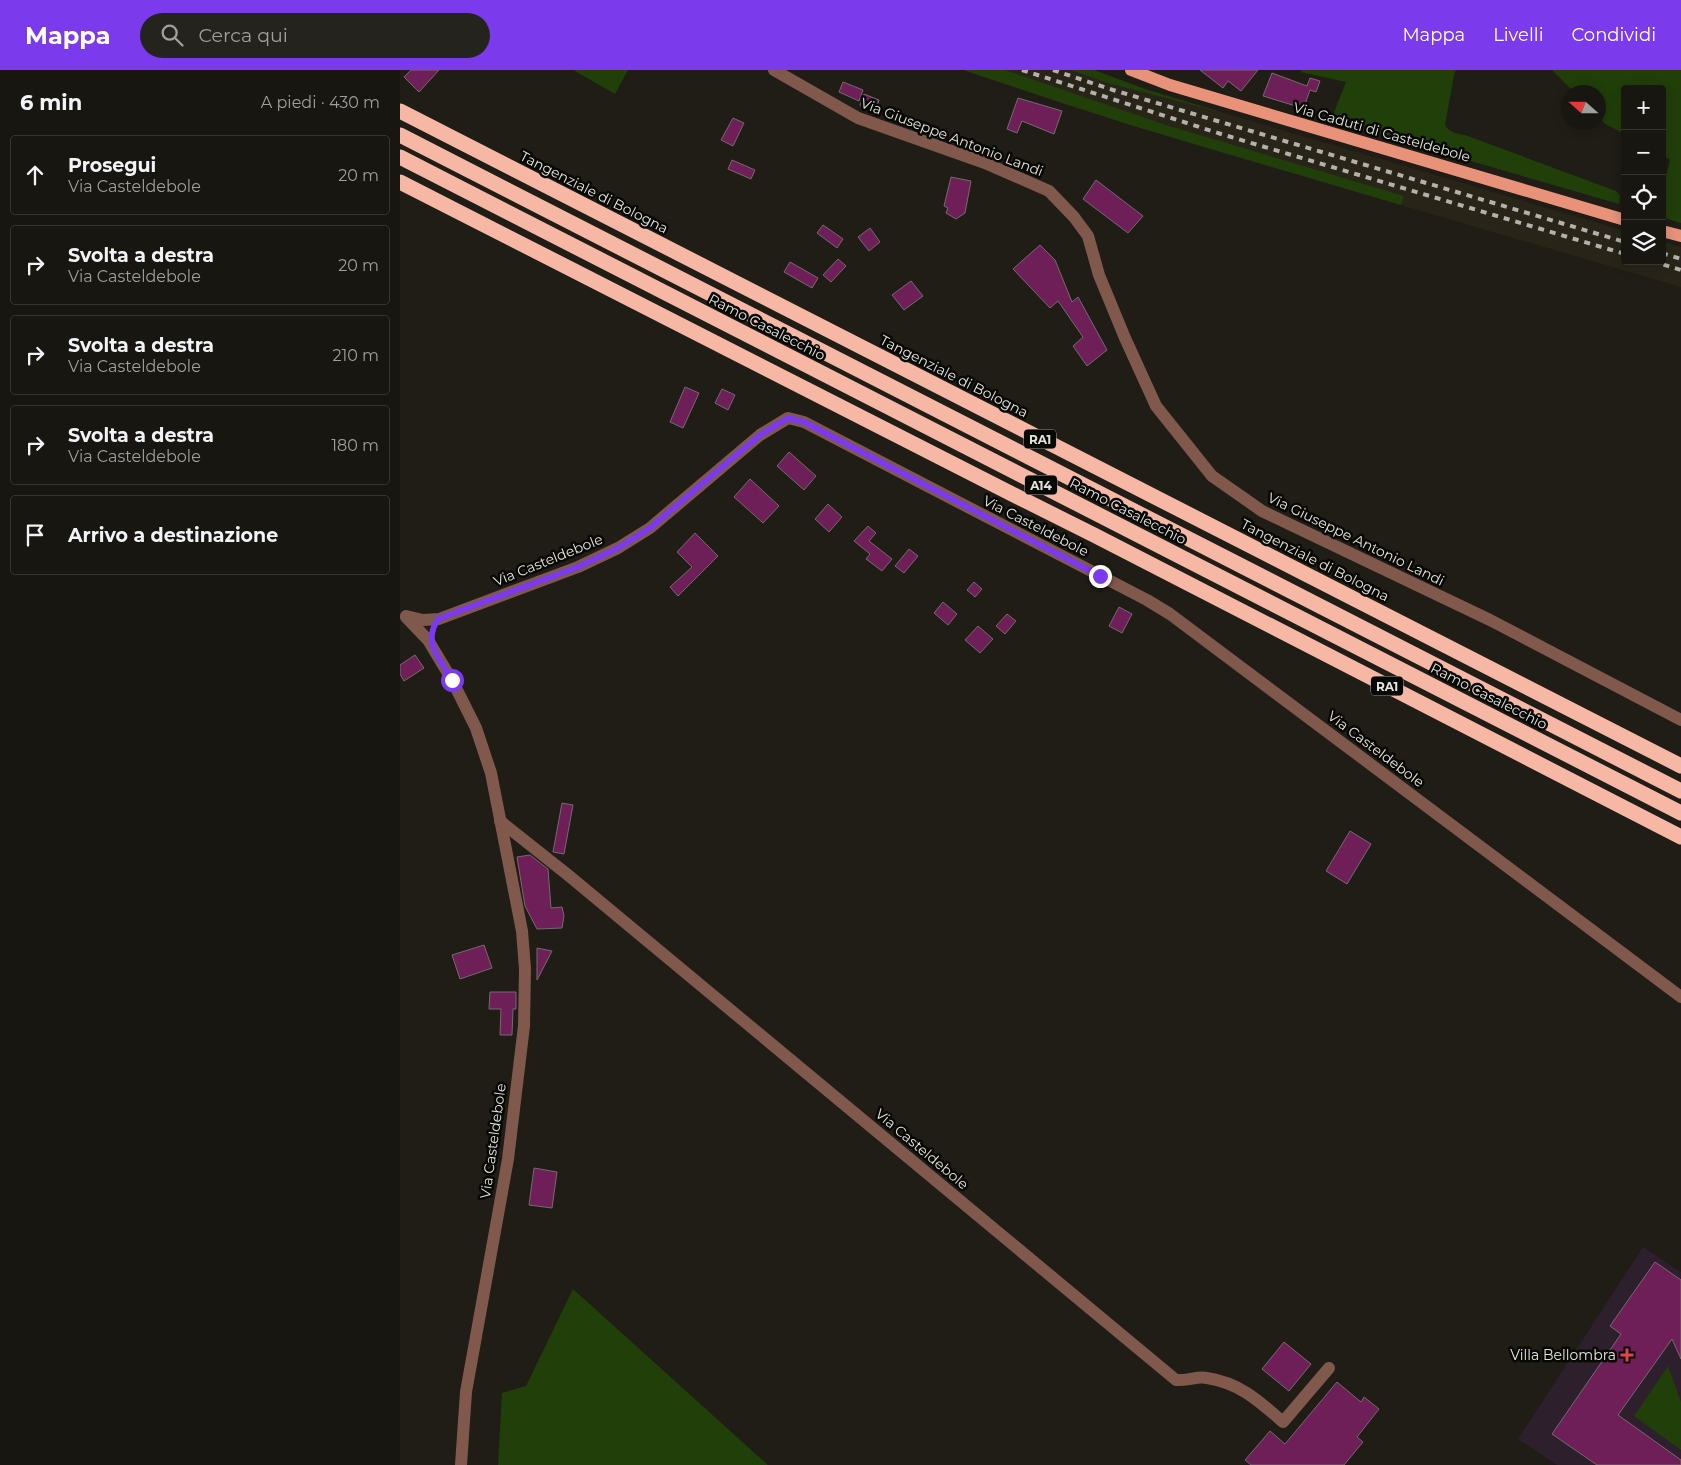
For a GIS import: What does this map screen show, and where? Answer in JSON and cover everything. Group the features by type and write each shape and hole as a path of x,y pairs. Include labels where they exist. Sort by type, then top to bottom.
{"highway":[{"name":"Tangenziale di Bologna","path":"400,111 1681,766"},
{"name":"Ramo Casalecchio","path":"400,135 1681,791"},
{"name":"Ramo Casalecchio","path":"400,157 1681,813"},
{"name":"RA1","path":"400,182 1094,534 1681,837"}],"main road":[{"name":"Via Caduti di Casteldebole","path":"1131,70 1170,85 1621,219"},
{"path":"1666,232 1681,236"}],"street":[{"name":"Via Giuseppe Antonio Landi","path":"774,70 858,118 985,163 1049,191 1074,217 1088,236 1099,275 1156,406 1212,476 1262,511 1490,620 1681,720"},
{"name":"Via Casteldebole","path":"403,613 424,620 438,619 578,567 618,548 650,528 760,435 788,418 804,422 1147,600 1170,614 1681,997"},
{"name":"Via Casteldebole","path":"403,613 432,646 452,680 476,728 491,773 522,931 525,969 524,1026 508,1159 466,1392 460,1465"},
{"path":"432,646 432,631 438,619"},
{"name":"Via Casteldebole","path":"500,821 568,875 1176,1380 1184,1381 1206,1377 1235,1386 1245,1390 1283,1422 1329,1368"},
{"path":"1664,984 1681,984"}],"shaded area":[{"path":"963,70 1094,70 1145,89 1224,113 1621,230 1621,265 1666,265 1666,242 1681,247 1681,287 1230,155 1066,105"},
{"name":"Villa Bellombra","path":"1643,1247 1681,1272 1681,1465 1557,1465 1518,1439"}],"green space":[{"path":"573,70 628,70 615,94"},
{"path":"963,70 1005,70 1166,125 1404,196 1401,205 1130,125"},
{"path":"1071,70 1094,70 1145,89 1224,113 1108,83"},
{"path":"1303,70 1456,70 1445,125 1449,129 1616,191 1620,196 1619,204 1332,121 1346,82 1300,72"},
{"path":"1552,70 1681,70 1681,223 1666,218 1666,176 1670,160 1666,158 1666,85 1621,85 1621,132 1606,124 1606,85 1567,85"},
{"path":"573,1289 768,1465 498,1465 502,1393 526,1386"},
{"path":"1668,1366 1681,1402 1681,1450 1634,1416"}],"building":[{"path":"411,70 439,70 419,92 404,77"},
{"path":"1200,70 1258,70 1241,91 1228,81 1223,88"},
{"path":"1272,73 1307,86 1310,78 1320,81 1316,92 1310,90 1304,107 1300,105 1299,107 1263,96"},
{"path":"843,82 863,90 859,101 839,92"},
{"path":"864,94 879,100 875,112 860,105"},
{"path":"1018,98 1062,111 1054,134 1022,121 1017,133 1007,129"},
{"path":"733,118 744,123 733,146 721,140"},
{"path":"732,160 755,170 751,179 728,169"},
{"path":"951,177 971,181 965,213 956,219 946,213 948,208 944,206"},
{"path":"1096,180 1143,216 1128,233 1083,199"},
{"path":"823,225 843,239 837,248 817,233"},
{"path":"870,228 880,242 869,251 858,237"},
{"path":"1040,245 1055,260 1072,302 1078,297 1107,350 1087,366 1073,346 1083,337 1058,301 1050,308 1013,269"},
{"path":"838,259 846,266 831,282 823,275"},
{"path":"790,262 818,278 812,288 784,272"},
{"path":"911,281 923,296 904,310 892,295"},
{"path":"685,387 699,393 683,428 670,422"},
{"path":"722,389 735,395 728,410 715,403"},
{"path":"789,452 816,476 804,490 777,466"},
{"path":"750,479 779,506 763,523 734,497"},
{"path":"828,504 842,517 829,532 815,519"},
{"path":"868,526 876,533 869,541 892,559 882,571 866,559 870,554 854,541"},
{"path":"695,533 718,556 678,596 670,587 692,567 677,552"},
{"path":"909,549 918,556 904,573 895,566"},
{"path":"974,582 982,589 975,597 967,590"},
{"path":"943,602 957,614 948,625 934,613"},
{"path":"1119,607 1132,614 1122,633 1109,626"},
{"path":"1007,614 1016,621 1005,634 996,626"},
{"path":"978,626 993,639 980,653 965,640"},
{"path":"415,655 424,668 404,681 400,674 400,665"},
{"path":"562,803 573,805 564,854 553,852"},
{"path":"1350,831 1371,844 1347,884 1326,871"},
{"path":"530,855 548,869 551,908 562,907 564,916 562,928 537,929 525,906 517,857"},
{"path":"484,945 492,968 460,979 452,955"},
{"path":"537,948 552,951 537,980"},
{"path":"490,992 516,992 516,1009 513,1009 512,1035 500,1035 501,1009 489,1009"},
{"path":"534,1168 557,1172 552,1208 529,1205"},
{"path":"1655,1262 1681,1280 1681,1359 1672,1339 1618,1415 1681,1460 1681,1465 1597,1465 1552,1434 1621,1334 1610,1326"},
{"path":"1284,1342 1311,1364 1289,1391 1262,1369"},
{"path":"1337,1382 1361,1402 1364,1397 1379,1409 1357,1437 1363,1442 1344,1465 1251,1465 1245,1460 1270,1431 1285,1444"}],"railway":[{"path":"1022,70 1221,134 1621,253"},
{"path":"1053,70 1113,90 1621,241"},
{"path":"1666,254 1681,259"},
{"path":"1665,265 1681,270"}],"place":[{"name":"Villa Bellombra","path":"1627,1355"}],"route":[{"path":"452,680 432,646 431,635 438,619 578,567 618,548 650,528 760,435 788,418 804,422 1100,576"}]}
